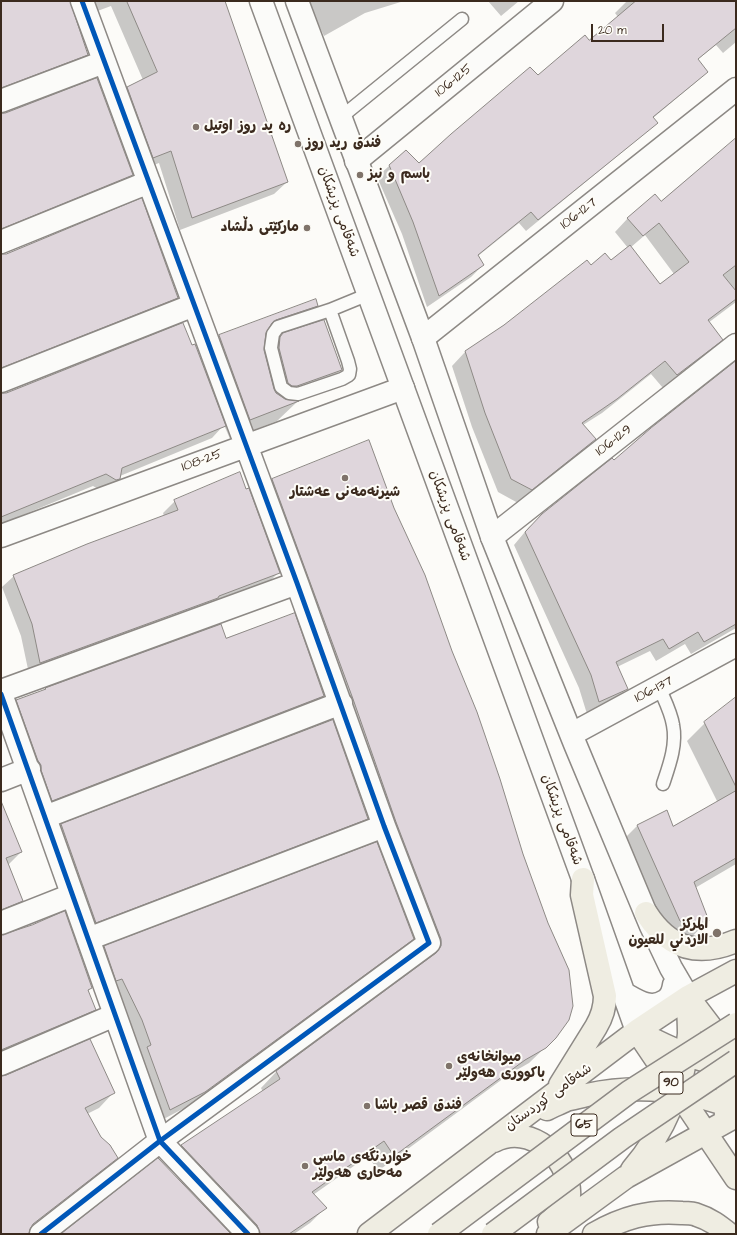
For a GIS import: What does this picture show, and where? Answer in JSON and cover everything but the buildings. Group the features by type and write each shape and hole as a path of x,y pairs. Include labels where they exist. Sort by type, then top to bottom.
{"highway":[{"path":"556,1093 596,1027 602,1016 605,1004 606,996 582,895 583,879"},
{"path":"646,914 660,932 669,939 683,946 708,949 724,946 736,941"},
{"name":"شەقامی کوردستان","path":"369,1234 482,1147 637,1032 688,998 736,971"},
{"path":"626,1177 641,1160 661,1129 675,1099 684,1067 689,1034 688,998"},
{"path":"688,998 735,1059 727,1144 735,1177"},
{"name":"65","path":"439,1234 629,1092 736,1024"},
{"path":"637,1032 664,1046 695,1058 735,1059"},
{"name":"90","path":"637,1032 735,1177"},
{"name":"65","path":"493,1234 622,1138 735,1059"},
{"path":"482,1147 523,1120 567,1100 602,1092 633,1089 677,1091 714,1100 731,1113"},
{"path":"548,1234 626,1177 706,1133 731,1113"},
{"path":"482,1147 501,1137 522,1137 541,1143 552,1151 560,1162 568,1180 568,1200 560,1212 535,1234"},
{"path":"594,1234 633,1216 650,1213 674,1212 696,1214 714,1222 729,1234"}],"street":[{"path":"41,1234 160,1141 429,943 384,826 297,583 82,1"},
{"name":"شەقامی پزیشکان","path":"261,1 583,879 637,1032"},
{"path":"297,1 423,338 492,538 646,914 671,968 688,998"},
{"name":"106-125","path":"356,161 552,1"},
{"path":"1,101 104,62"},
{"name":"106-127","path":"423,338 736,89"},
{"path":"1,242 149,182"},
{"path":"1,381 194,305"},
{"name":"106-129","path":"492,538 736,345"},
{"name":"108-25","path":"1,536 403,388"},
{"path":"248,1234 160,1141 1,693 297,583"},
{"name":"106-137","path":"572,734 736,646"},
{"path":"45,817 341,704"},
{"path":"1,780 28,769"},
{"path":"88,939 384,826"},
{"path":"1,923 72,895"},
{"path":"623,993 648,1006 664,1002 670,997 673,990 674,978 671,968"},
{"path":"1,1064 115,1015"}],"lane":[{"path":"340,118 462,19"},
{"path":"330,310 348,361 350,369 349,375 342,379 298,394 289,393 281,388 271,348 273,334 278,327 330,310 369,294"},
{"path":"659,687 673,726 673,743 670,762 663,784"}],"cycle path":[{"path":"41,1234 160,1141 429,943 384,826 297,583 82,1"},
{"path":"1,694 160,1141 248,1234"}],"place":[{"name":"ره يد روز اوتيل","path":"196,127"},
{"name":"فندق ريد روز","path":"298,144"},
{"name":"باسم و نبز","path":"360,175"},
{"name":"مارکێتی دڵشاد","path":"307,228"},
{"name":"شیرنەمەنی عەشتار","path":"345,478"},
{"name":"المركز الاردني للعيون","path":"717,933"},
{"name":"میوانخانەی باکووری هەولێر","path":"449,1066"},
{"name":"فندق قصر باشا","path":"367,1106"},
{"name":"خواردنگەی ماسی مەحاری هەولێر","path":"305,1166"}]}
